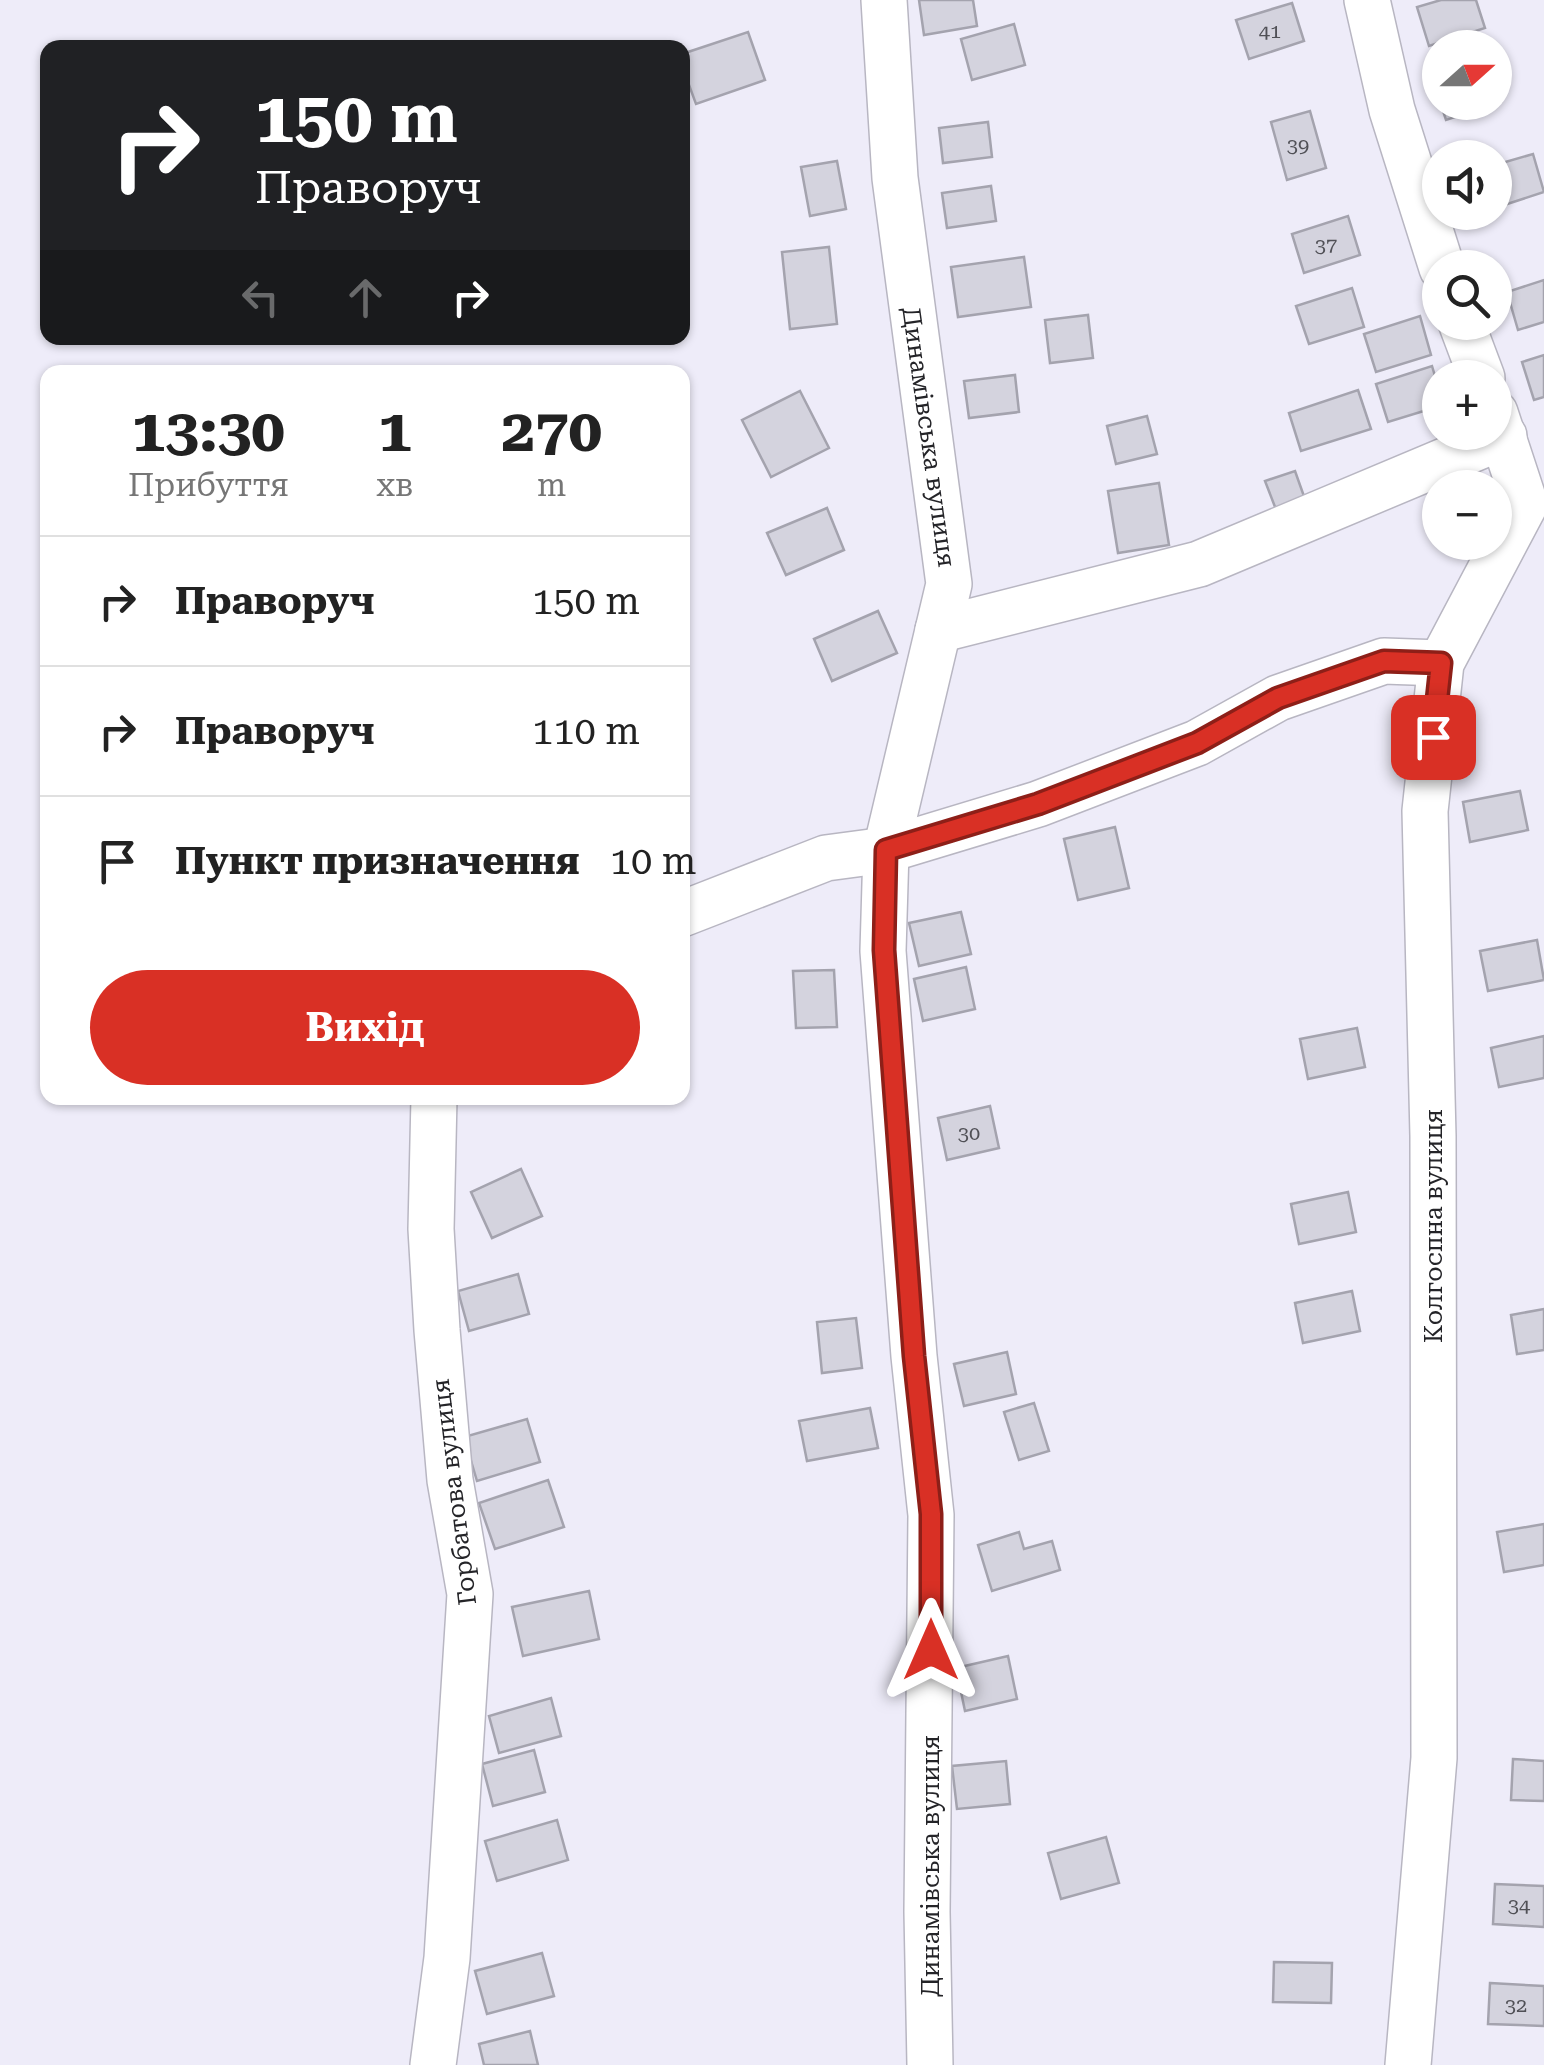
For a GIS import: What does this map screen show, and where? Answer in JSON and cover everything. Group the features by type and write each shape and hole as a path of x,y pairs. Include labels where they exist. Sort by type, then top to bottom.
{"street":[{"name":"Динамівська вулиця","path":"884,0 895,178 949,584 886,850 884,950 914,1356 931,1514 927,1912 930,2065"},
{"path":"1367,0 1392,110 1436,250"},
{"path":"938,630 1199,564 1443,450"},
{"name":"Колгоспна вулиця","path":"1408,2065 1434,1758 1433,1136 1425,811 1441,663 1535,500 1511,450"},
{"path":"690,911 826,858 886,850 1038,804 1197,743 1278,698 1384,661 1441,663"},
{"name":"Горбатова вулиця","path":"433,2065 447,1958 470,1594 450,1480 436,1313 430,1229 434,1105"}],"building":[{"path":"919,0 973,0 977,26 924,35"},
{"path":"1441,0 1476,0 1485,28 1424,30 1417,7"},
{"path":"1292,3 1304,41 1249,59 1236,20"},
{"path":"1014,24 1025,65 972,80 961,39"},
{"path":"748,32 765,80 696,104 690,88 690,51"},
{"path":"1310,111 1326,168 1287,180 1271,122"},
{"path":"988,122 992,157 943,163 939,128"},
{"path":"1533,154 1544,192 1512,202 1512,160"},
{"path":"837,161 846,209 810,216 801,167"},
{"path":"991,186 996,221 947,228 942,193"},
{"path":"1348,216 1360,255 1304,273 1292,234"},
{"path":"829,247 837,324 790,329 782,252"},
{"path":"1024,257 1031,307 958,317 951,267"},
{"path":"1544,280 1544,322 1518,330 1512,290"},
{"path":"1352,288 1364,327 1309,344 1296,306"},
{"path":"1088,315 1093,358 1050,363 1045,320"},
{"path":"1420,316 1422,340 1427,340 1431,355 1376,372 1364,334"},
{"path":"1544,355 1544,397 1534,400 1522,362"},
{"path":"1422,369 1422,412 1388,422 1376,384"},
{"path":"1015,375 1019,412 969,418 964,381"},
{"path":"1358,390 1371,429 1301,451 1289,413"},
{"path":"800,391 829,448 771,477 742,420"},
{"path":"1147,416 1157,454 1116,464 1107,426"},
{"path":"1295,471 1306,502 1277,512 1265,481"},
{"path":"1159,483 1169,545 1118,553 1108,491"},
{"path":"827,508 844,550 786,575 767,533"},
{"path":"878,611 897,653 832,681 814,639"},
{"path":"1520,791 1528,830 1470,842 1463,802"},
{"path":"1115,827 1129,888 1078,900 1064,839"},
{"path":"961,912 971,954 919,966 909,923"},
{"path":"1537,940 1544,980 1488,991 1480,951"},
{"path":"966,967 975,1009 923,1021 914,979"},
{"path":"834,970 837,1027 796,1028 793,971"},
{"path":"1357,1028 1365,1067 1308,1079 1300,1039"},
{"path":"1544,1036 1544,1078 1499,1087 1491,1048"},
{"path":"990,1106 999,1148 947,1160 938,1118"},
{"path":"521,1169 542,1216 492,1238 471,1192"},
{"path":"1348,1192 1356,1232 1299,1244 1291,1204"},
{"path":"518,1274 529,1314 469,1331 458,1291"},
{"path":"1352,1291 1360,1331 1303,1343 1295,1303"},
{"path":"1544,1309 1544,1350 1517,1354 1511,1315"},
{"path":"856,1318 862,1368 822,1373 817,1322"},
{"path":"1007,1352 1016,1394 964,1406 954,1364"},
{"path":"1034,1403 1049,1451 1019,1460 1004,1412"},
{"path":"870,1408 878,1448 807,1461 799,1421"},
{"path":"527,1419 540,1462 477,1481 464,1437"},
{"path":"548,1480 564,1527 495,1549 479,1503"},
{"path":"1544,1524 1544,1565 1504,1572 1497,1532"},
{"path":"1019,1532 1024,1549 1052,1541 1060,1570 992,1591 978,1545"},
{"path":"589,1591 599,1639 523,1656 512,1607"},
{"path":"1008,1656 1017,1699 965,1711 956,1668"},
{"path":"551,1698 561,1736 499,1753 489,1716"},
{"path":"534,1750 545,1792 493,1806 482,1764"},
{"path":"1513,1759 1544,1761 1544,1801 1511,1800"},
{"path":"1006,1761 1010,1804 957,1809 952,1766"},
{"path":"557,1820 568,1860 497,1881 485,1841"},
{"path":"1106,1837 1119,1883 1061,1899 1048,1853"},
{"path":"1495,1884 1544,1886 1544,1927 1493,1924"},
{"path":"542,1953 554,1996 487,2014 475,1971"},
{"path":"1274,1962 1332,1963 1331,2003 1273,2002"},
{"path":"1490,1983 1544,1986 1544,2026 1488,2024"},
{"path":"530,2031 538,2065 484,2065 479,2044"}],"route":[{"path":"931,1650 931,1514 914,1356 884,950 886,850 1038,804 1197,743 1278,698 1384,661 1441,663 1433,737"}]}
